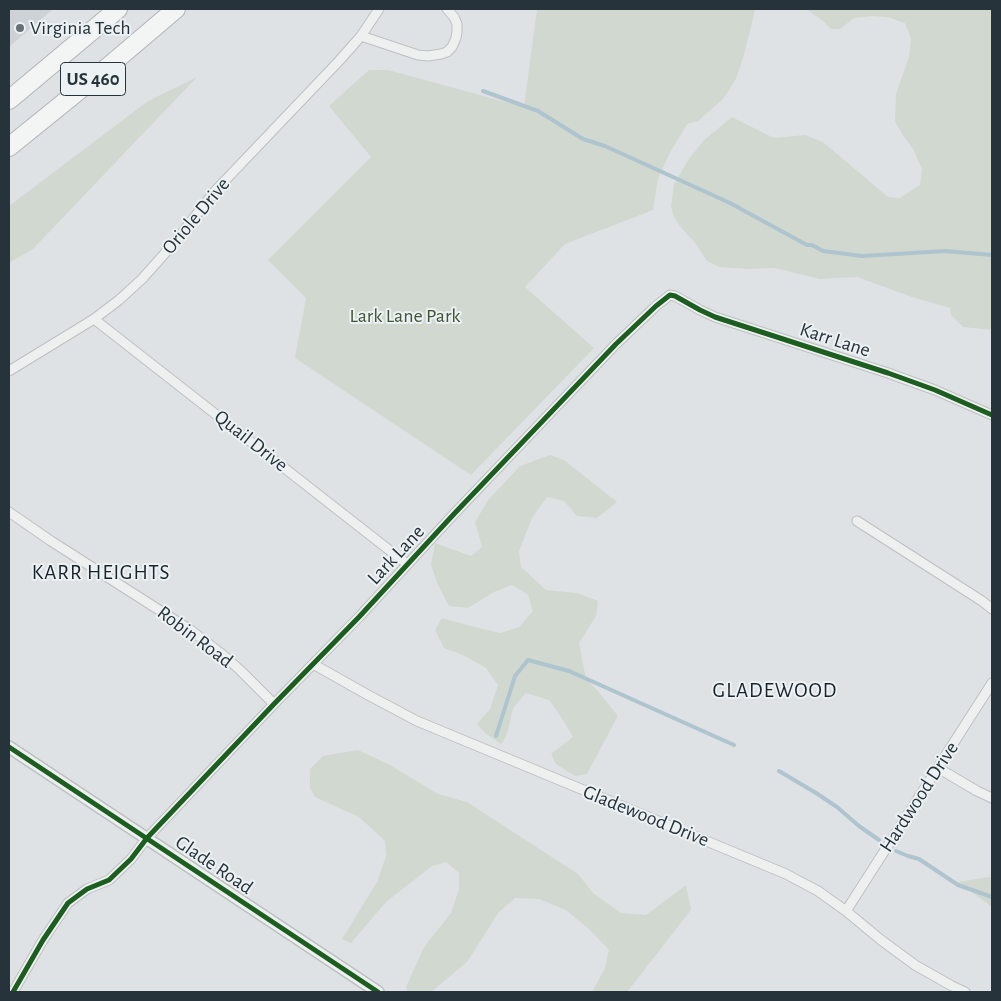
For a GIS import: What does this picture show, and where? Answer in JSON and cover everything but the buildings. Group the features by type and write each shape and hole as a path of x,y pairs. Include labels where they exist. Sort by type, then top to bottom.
{"highway":[{"name":"US 460","path":"9,100 118,9"},
{"name":"US 460","path":"9,147 176,9"}],"street":[{"name":"Oriole Drive","path":"9,371 94,319 142,279 175,242 215,190 361,36 379,9"},
{"path":"361,36 418,55 441,54 452,47 457,31 454,17 447,9"},
{"name":"Karr Lane","path":"670,295 715,317 888,373 935,390 992,415"},
{"name":"Lark Lane","path":"13,992 43,940 68,903 87,890 109,880 131,859 147,838 359,616 453,514 616,344 670,295"},
{"name":"Quail Drive","path":"94,319 408,564"},
{"name":"Robin Road","path":"9,512 192,631 234,665 274,704"},
{"path":"857,521 992,609"},
{"name":"Gladewood Drive","path":"313,664 418,720 786,874 818,891 916,965 965,992"},
{"name":"Hardwood Drive","path":"846,911 992,683"},
{"name":"Glade Road","path":"9,747 147,838 370,990"},
{"path":"938,768 992,798"}],"shaded area":[{"name":"Virginia Tech","path":"9,9 53,9 9,47"}],"green space":[{"name":"Lark Lane Park","path":"537,9 755,10 736,79 723,99 698,121 687,124 658,178 653,210 565,244 525,287 594,348 471,475 295,358 306,298 268,260 371,157 329,106 369,70 388,70 524,107"},
{"path":"806,9 992,9 992,330 963,327 951,315 950,308 912,297 857,277 820,279 775,268 719,267 707,261 673,215 671,206 674,184 689,159 703,141 732,117 774,138 805,135 823,142 888,197 900,198 920,185 922,169 913,149 895,121 896,94 909,57 911,39 905,23 887,17 872,16 854,18 840,29 831,29"},
{"path":"197,77 33,249 9,263 9,206 148,101"},
{"path":"550,455 564,460 617,502 597,518 577,516 564,501 547,497 532,518 519,551 521,567 546,590 577,593 598,601 596,616 579,643 586,679 618,716 587,774 575,776 556,764 551,754 573,737 549,700 526,693 513,708 507,734 501,744 486,734 477,724 490,709 498,685 486,668 465,656 444,648 435,630 442,618 500,633 519,627 533,611 528,595 512,585 494,592 468,608 449,606 438,585 431,565 435,543 471,556 482,547 475,522 489,499 520,466"},
{"path":"358,750 390,765 438,794 467,802 578,874 593,893 621,913 646,915 686,885 691,910 627,992 592,992 605,968 609,950 590,930 566,910 539,899 515,898 499,912 467,962 431,992 407,992 406,987 424,947 451,913 459,889 459,873 446,862 432,866 386,902 351,943 342,939 377,882 386,856 385,841 359,817 315,797 310,788 310,769 323,756"},
{"path":"992,878 992,907 958,882"}],"waterway":[{"path":"483,91 538,111 583,139 605,146 730,203 807,245 812,245 823,251 862,256 945,251 992,255"},
{"path":"496,736 515,676 528,660 569,671 734,745"},
{"path":"779,771 837,807 879,840"},
{"path":"896,851 919,859 958,885 992,897"}],"cycle path":[{"path":"13,992 43,940 68,903 87,889 109,880 131,859 147,838 359,617 616,344 670,295 715,317 888,373 935,390 992,415"},
{"path":"9,747 378,992"}],"place":[{"name":"Virginia Tech","path":"20,28"}],"district":[{"name":"KARR HEIGHTS","path":"101,573"},
{"name":"GLADEWOOD","path":"775,691"}]}
